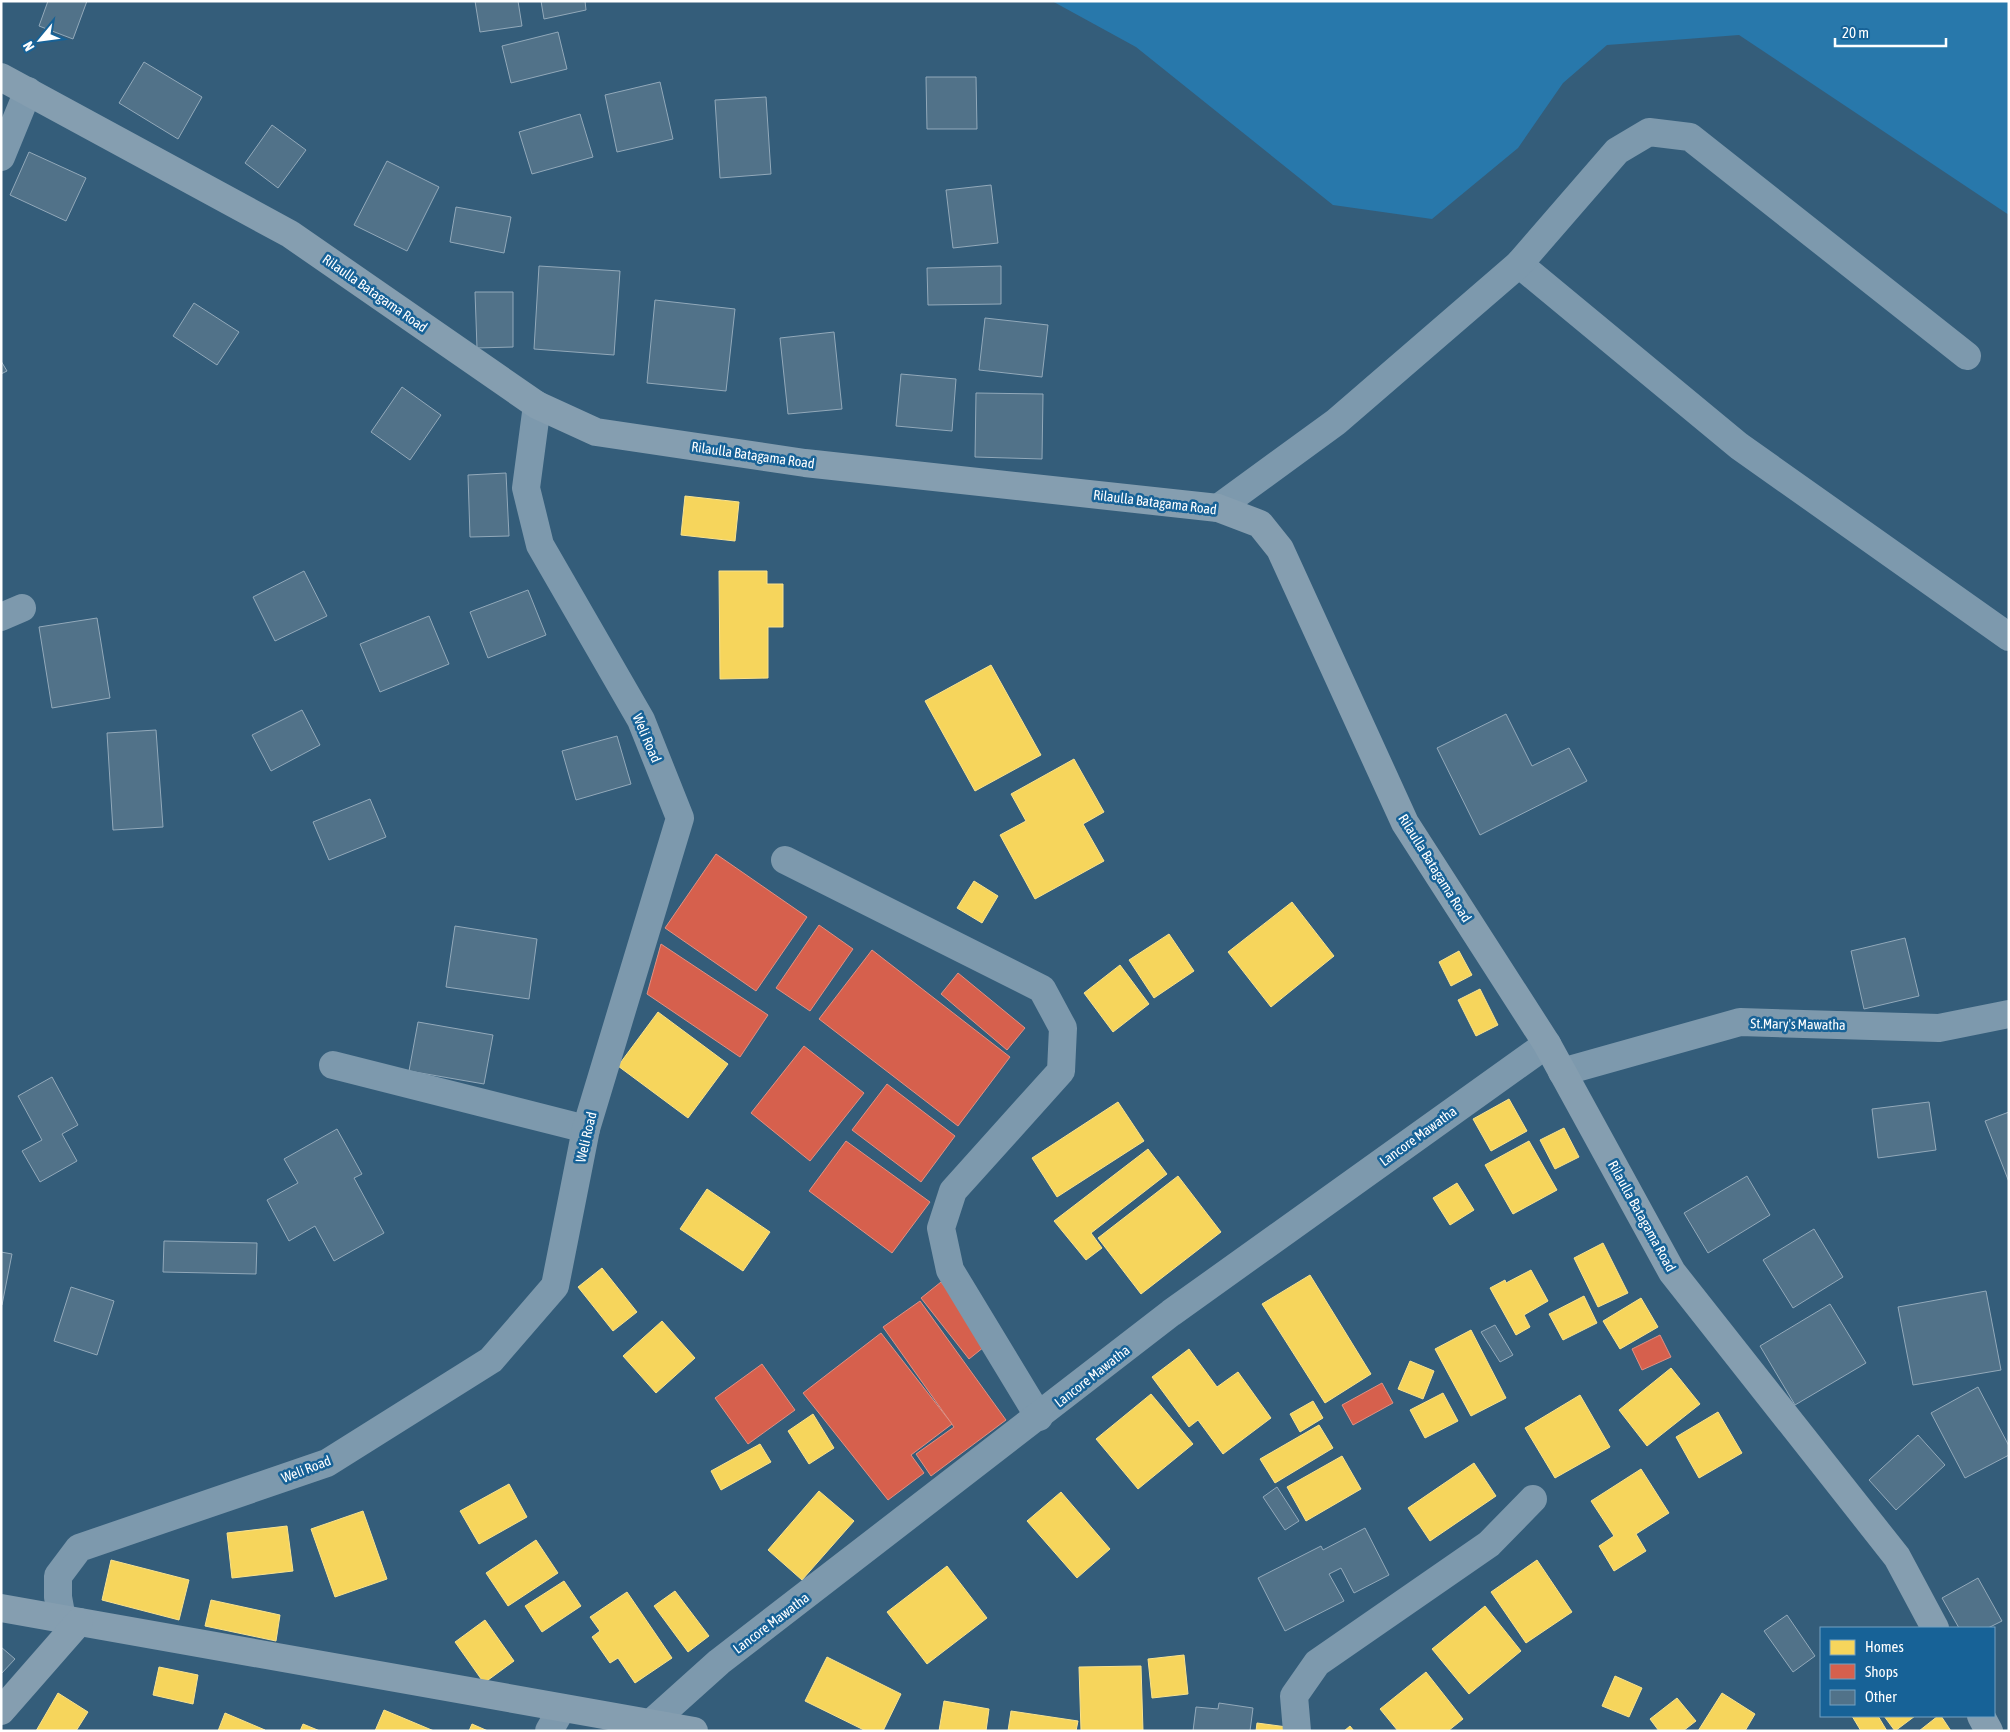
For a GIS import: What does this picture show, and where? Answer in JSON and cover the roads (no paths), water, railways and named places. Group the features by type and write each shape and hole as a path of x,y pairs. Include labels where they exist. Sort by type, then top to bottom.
{"street":[{"name":"Rilaulla Batagama Road","path":"1,77 290,234 537,405 596,432 805,463 1218,508 1260,524 1280,549 1405,823 1546,1044 1672,1272 1898,1557 1934,1627"},
{"path":"1,157 28,91"},
{"path":"1218,508 1336,422 1519,264 1617,152 1649,132 1690,137 1967,356"},
{"path":"1519,264 1739,446 2009,637"},
{"name":"Weli Road","path":"71,1620 58,1597 58,1576 79,1548 327,1463 491,1360 555,1286 586,1128 680,818 641,720 540,545 526,488 537,405"},
{"path":"785,860 1042,989 1063,1028 1061,1071 953,1191 941,1228 950,1270 1039,1417"},
{"name":"St.Mary's Mawatha","path":"1562,1072 1740,1022 1940,1028 2009,1014"},
{"name":"Lancore Mawatha","path":"650,1724 719,1662 1039,1417 1171,1313 1546,1044"},
{"path":"333,1065 586,1128"},
{"path":"1297,1731 1294,1696 1317,1664 1489,1544 1533,1499"},
{"path":"1,1608 71,1620 556,1720 650,1724 694,1731"},
{"path":"1,1711 71,1620"},
{"path":"1982,1717 1989,1731"}]}
